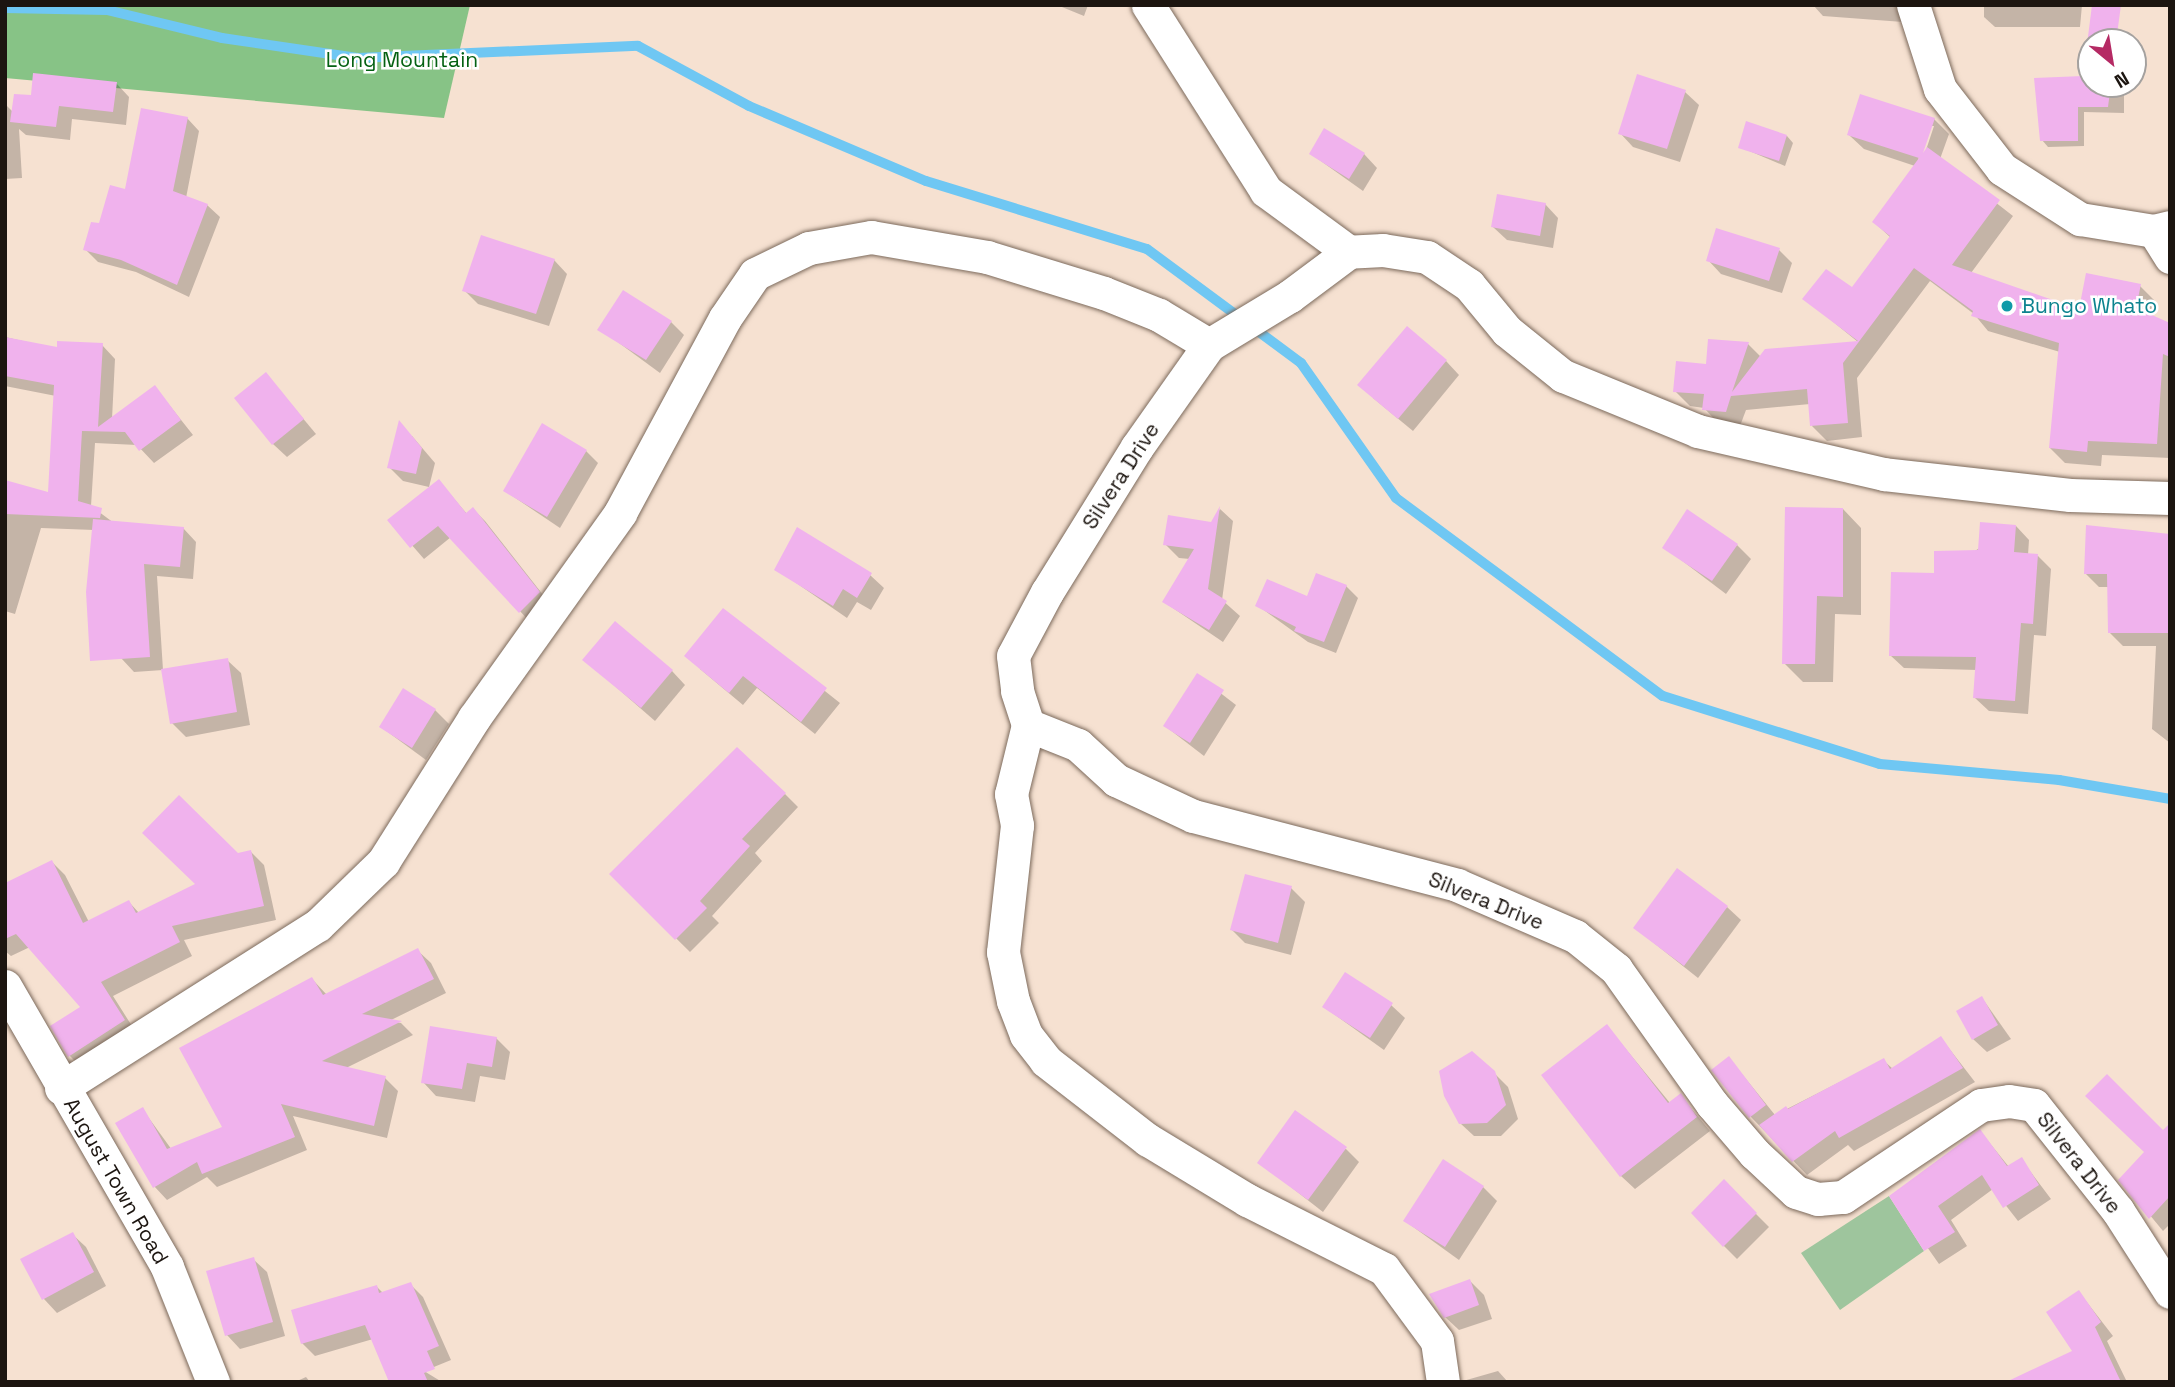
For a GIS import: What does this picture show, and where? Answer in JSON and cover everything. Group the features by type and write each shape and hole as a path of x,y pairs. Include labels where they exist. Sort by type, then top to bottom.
{"street":[{"path":"1148,5 1266,191 1349,252"},
{"path":"1913,5 1940,89 2001,169 2080,219 2165,239"},
{"path":"61,1088 308,932 383,862 474,718 620,513 725,318 755,274 808,248 871,237 987,257 1104,293 1222,337 1290,296 1349,252 1383,250 1427,257 1469,285 1507,331 1563,376 1698,431 1884,474 2070,495 2170,498"},
{"name":"Silvera Drive","path":"1222,337 1138,447 1047,592 1013,656 1017,691 1028,724 1078,745 1116,780 1194,816 1457,885 1575,936 1615,969 1712,1104 1754,1153 1796,1192 1818,1199 1843,1197 1982,1105 2009,1101 2034,1105 2118,1211 2170,1292"},
{"path":"1028,724 1011,794 1017,824 1003,952 1013,1001 1026,1035 1046,1061 1148,1140 1247,1200 1384,1269 1437,1341 1443,1382"},
{"name":"August Town Road","path":"5,986 61,1088 167,1267 213,1382"}],"green space":[{"name":"Long Mountain","path":"5,5 470,5 444,118 5,78"},
{"path":"1889,1196 1924,1251 1840,1310 1801,1253"}],"building":[{"path":"2092,5 2121,5 2118,28 2089,28"},
{"path":"33,73 117,82 113,112 59,106 56,127 10,122 14,94 31,95"},
{"path":"1637,74 1686,90 1667,149 1618,134"},
{"path":"2077,76 2077,98 2109,98 2108,107 2078,107 2078,141 2040,141 2034,78"},
{"path":"1860,94 1935,118 1923,153 1927,147 2000,200 1952,265 2079,309 2086,273 2141,284 2136,308 2170,323 2170,357 2163,354 2157,444 2088,441 2087,452 2049,448 2059,343 1971,316 1973,311 1914,268 1843,363 1848,423 1810,426 1807,389 1731,396 1726,412 1702,410 1704,394 1673,392 1676,361 1706,364 1708,339 1749,342 1732,392 1765,349 1858,341 1802,299 1826,269 1852,287 1890,236 1872,222 1919,158 1847,135"},
{"path":"141,108 188,117 173,191 208,204 177,285 121,260 83,250 91,222 99,223 110,185 125,189"},
{"path":"1746,121 1787,135 1779,161 1738,148"},
{"path":"1324,128 1365,153 1349,179 1309,154"},
{"path":"1497,194 1546,203 1540,236 1491,227"},
{"path":"1716,228 1780,248 1769,281 1706,261"},
{"path":"481,235 555,259 536,314 462,291"},
{"path":"623,290 672,321 646,360 597,330"},
{"path":"1407,326 1447,360 1398,419 1357,385"},
{"path":"5,337 57,347 57,341 103,343 98,427 155,385 181,420 139,451 125,432 82,431 78,501 102,508 100,518 5,514 5,480 48,492 54,385 5,376"},
{"path":"266,372 304,419 272,445 234,398"},
{"path":"399,420 422,448 416,474 387,468"},
{"path":"542,423 587,450 547,517 503,491"},
{"path":"439,479 466,513 473,507 540,592 519,613 438,526 410,548 387,520"},
{"path":"1220,506 1208,589 1227,601 1209,630 1162,602 1194,549 1163,545 1168,515 1211,522"},
{"path":"1785,507 1843,508 1843,597 1817,596 1815,664 1782,664"},
{"path":"1687,509 1738,544 1712,581 1662,548"},
{"path":"93,519 184,527 180,567 144,564 150,657 90,661 86,592"},
{"path":"1980,522 2016,525 2014,552 2038,554 2033,624 2021,623 2015,701 1973,698 1976,657 1889,656 1891,572 1934,573 1934,551 1978,550"},
{"path":"2086,525 2170,534 2170,633 2108,633 2107,574 2084,574"},
{"path":"797,527 872,573 857,598 843,589 833,606 774,570"},
{"path":"1316,573 1347,585 1324,642 1294,631 1296,627 1255,606 1267,579 1307,596"},
{"path":"723,608 827,688 801,722 743,676 729,693 684,656"},
{"path":"615,621 673,670 641,708 582,660"},
{"path":"228,658 237,712 170,724 161,669"},
{"path":"1197,673 1224,690 1190,743 1163,726"},
{"path":"403,688 436,709 412,748 379,727"},
{"path":"737,747 786,793 742,839 750,846 700,901 707,908 675,940 609,874"},
{"path":"179,795 238,853 251,850 264,906 172,926 180,942 101,982 125,1020 68,1057 50,1026 80,1007 16,934 5,939 5,883 52,860 83,923 129,900 136,913 195,884 142,833"},
{"path":"1677,868 1728,906 1684,966 1633,928"},
{"path":"1245,874 1292,886 1278,943 1230,930"},
{"path":"418,948 434,979 362,1014 402,1021 322,1061 386,1076 374,1126 281,1104 295,1137 202,1174 197,1162 153,1188 115,1123 143,1107 167,1149 222,1127 179,1048 312,977 323,995"},
{"path":"1345,972 1393,1003 1370,1038 1322,1007"},
{"path":"1982,996 1998,1025 1972,1040 1956,1011"},
{"path":"1607,1024 1668,1103 1681,1093 1697,1117 1620,1177 1541,1075"},
{"path":"430,1026 497,1037 492,1067 467,1063 462,1089 421,1083"},
{"path":"1941,1036 1963,1068 1839,1138 1835,1131 1792,1162 1759,1125 1786,1106 1788,1109 1884,1058 1890,1069"},
{"path":"1472,1051 1495,1071 1506,1105 1487,1123 1459,1124 1444,1096 1439,1071"},
{"path":"1729,1056 1766,1105 1749,1118 1711,1070"},
{"path":"2107,1074 2163,1130 2170,1123 2170,1196 2149,1219 2118,1180 2144,1152 2085,1096"},
{"path":"1295,1110 1347,1147 1308,1200 1257,1163"},
{"path":"1980,1129 2007,1166 2022,1157 2039,1185 2003,1208 1982,1175 1938,1206 1955,1232 1924,1251 1889,1196"},
{"path":"1443,1159 1484,1186 1445,1247 1403,1221"},
{"path":"1724,1179 1757,1213 1723,1247 1691,1213"},
{"path":"73,1232 94,1272 42,1300 20,1259"},
{"path":"254,1257 273,1322 225,1336 206,1271"},
{"path":"1470,1279 1479,1305 1444,1318 1429,1294"},
{"path":"411,1282 439,1346 427,1351 435,1369 424,1373 428,1382 389,1382 365,1325 301,1344 291,1310 377,1285 379,1293"},
{"path":"2079,1290 2101,1322 2095,1327 2121,1382 2006,1382 2072,1351 2046,1312"}],"waterway":[{"path":"5,8 107,10 222,38 358,58 638,46 749,106 926,181 1147,249 1301,363 1396,498 1663,696 1880,764 2059,780 2170,799"}],"place":[{"name":"Bungo Whato","path":"2007,306"}]}
